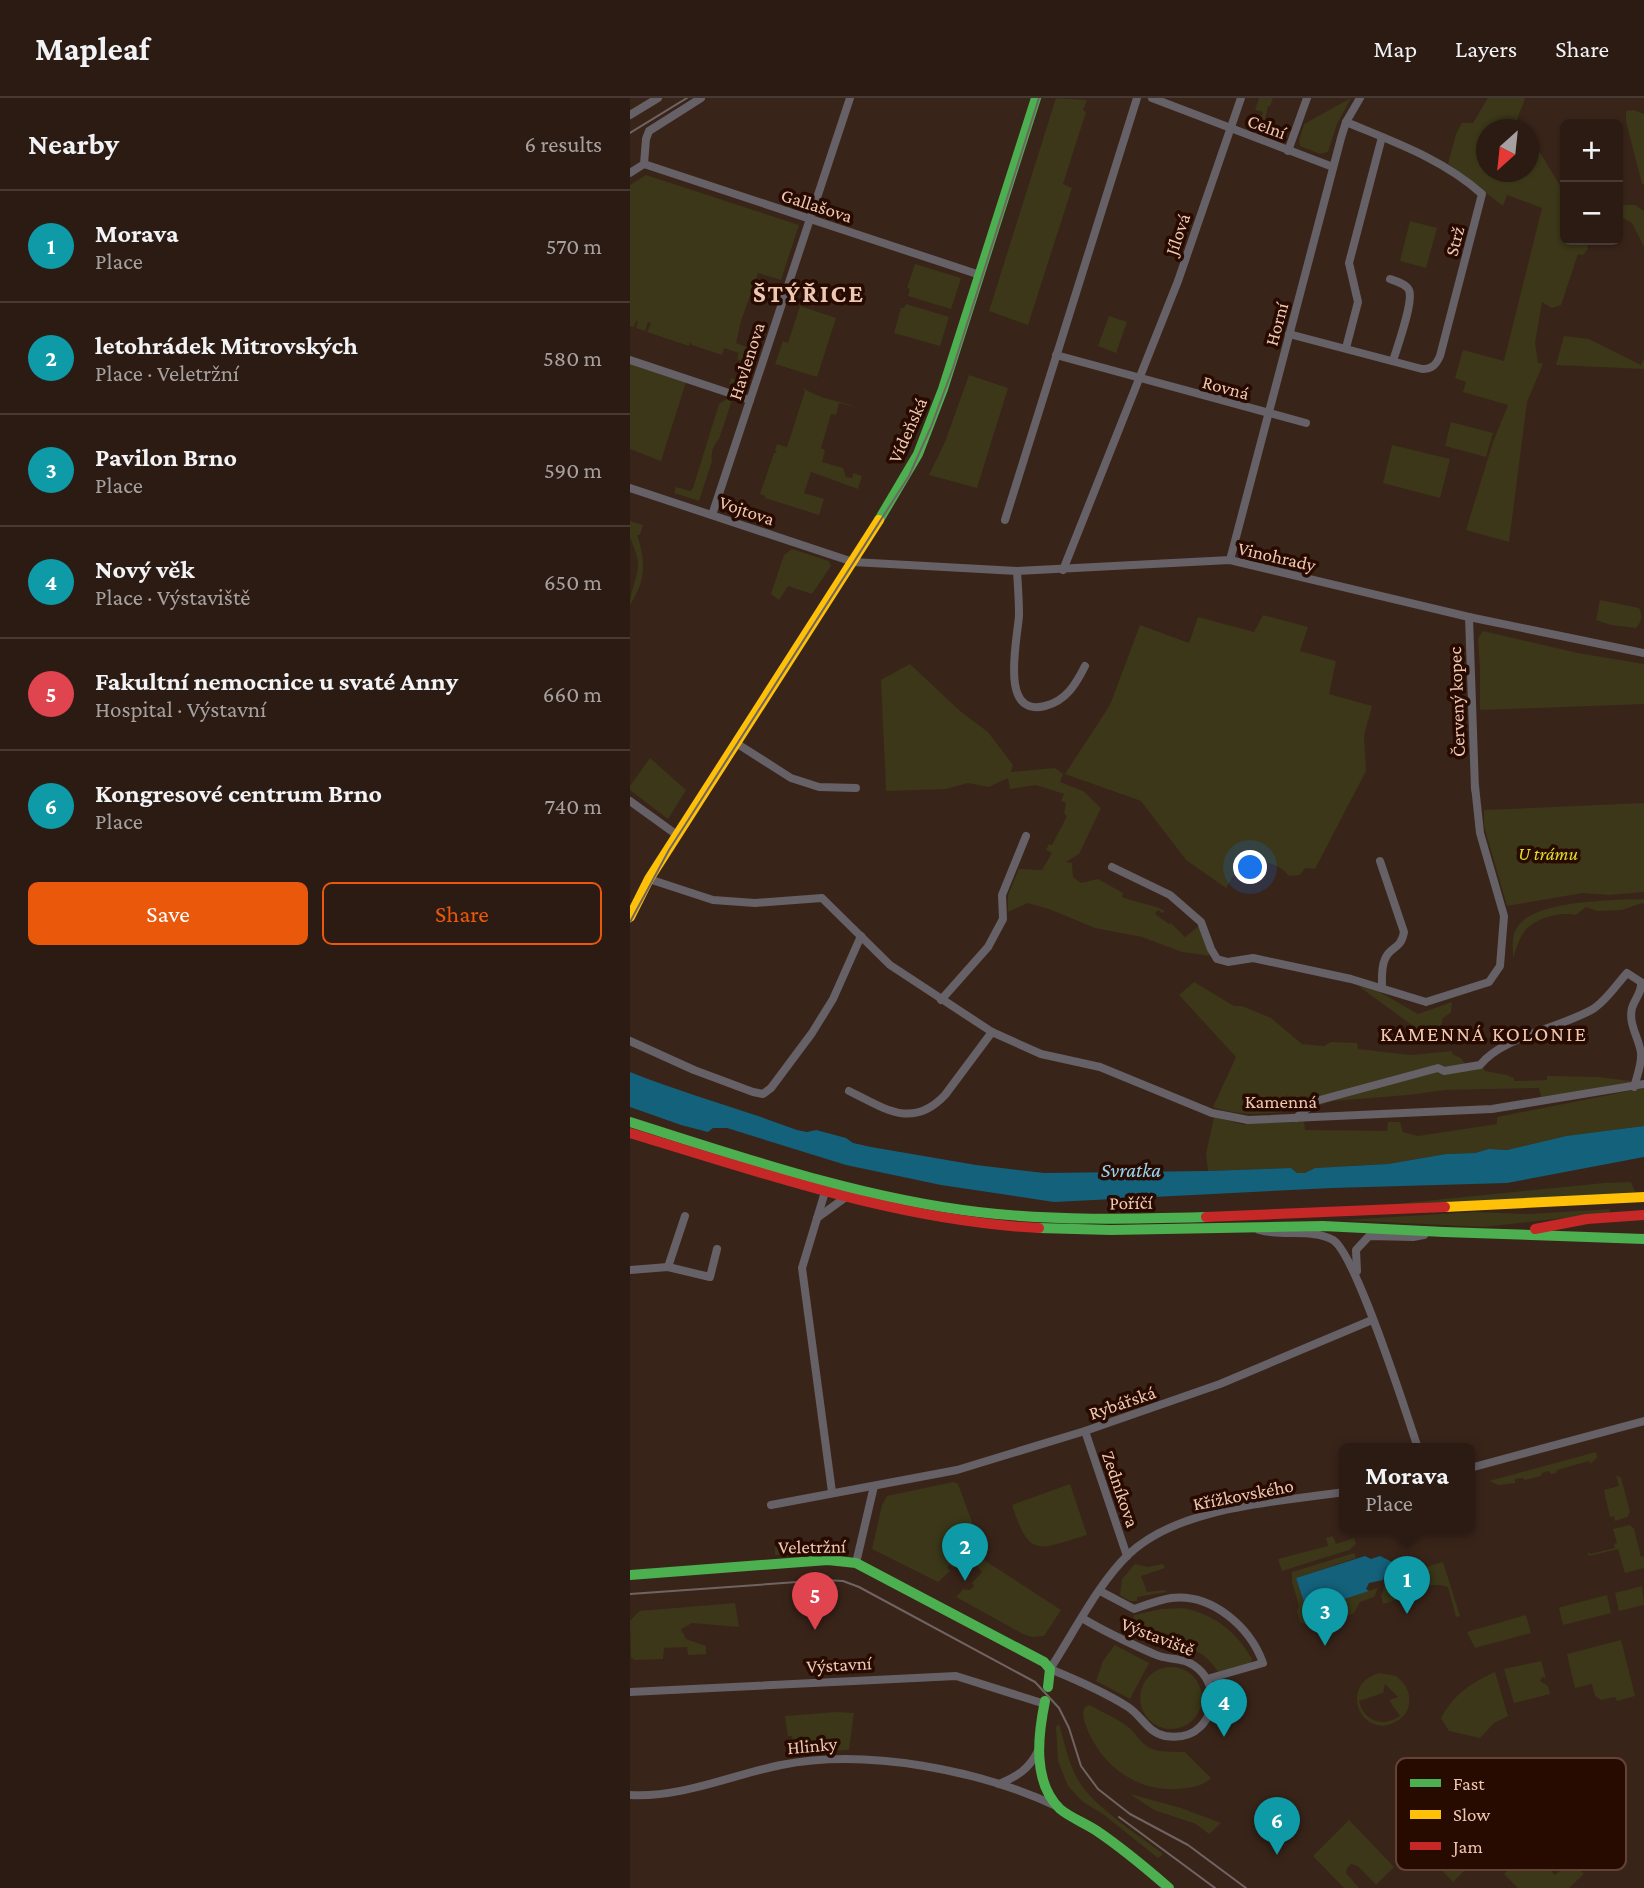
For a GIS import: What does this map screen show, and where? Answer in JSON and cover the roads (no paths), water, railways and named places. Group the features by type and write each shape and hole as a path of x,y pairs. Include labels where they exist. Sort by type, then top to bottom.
{"main road":[{"name":"Vídeňská","path":"630,918 649,879 853,562 918,454 951,367 1036,98"},
{"name":"Poříčí","path":"630,1122 863,1191 949,1208 1045,1218 1115,1220 1244,1217 1644,1197"},
{"name":"Poříčí","path":"630,1133 825,1192 947,1218 1045,1228 1141,1230 1310,1226 1644,1239"},
{"path":"1581,1200 1644,1204"},
{"path":"1510,1233 1587,1219 1644,1214"},
{"name":"Veletržní","path":"630,1575 828,1560 856,1563 1034,1656 1050,1669"},
{"path":"1048,1687 1050,1669"},
{"name":"Výstavní","path":"1045,1703 1039,1748 1041,1769 1058,1807"},
{"name":"Hlinky","path":"1058,1807 1117,1846 1169,1888"}],"street":[{"path":"630,115 659,98"},
{"path":"630,173 644,164 646,139 651,128 701,98"},
{"name":"Havlenova","path":"712,515 850,98"},
{"path":"1005,520 1137,98"},
{"name":"Celní","path":"1152,98 1230,130 1333,167"},
{"name":"Jílová","path":"1063,570 1178,281 1241,98"},
{"path":"1288,151 1307,98"},
{"name":"Horní","path":"1230,561 1333,167 1346,122 1360,98"},
{"name":"Strž","path":"1289,334 1422,369 1436,365 1482,194 1452,170 1346,122"},
{"path":"1346,348 1358,302 1349,263 1382,137"},
{"name":"Gallašova","path":"644,164 980,275"},
{"path":"1390,279 1404,285 1409,291 1409,301 1393,361"},
{"path":"1056,355 1139,379"},
{"path":"630,360 750,400"},
{"name":"Rovná","path":"1139,379 1306,423"},
{"name":"Vojtova","path":"630,488 853,562"},
{"name":"Vinohrady","path":"853,562 1017,571 1230,561 1469,617 1644,653"},
{"path":"1017,571 1019,613 1013,674 1017,694 1027,704 1048,706 1071,691 1086,666"},
{"name":"Červený kopec","path":"1112,867 1170,895 1201,922 1217,958 1228,962 1253,958 1350,979 1426,1002 1489,982 1500,966 1504,916 1480,833 1475,787 1469,617"},
{"path":"736,743 791,778 819,787 856,788"},
{"path":"630,801 677,835"},
{"path":"941,1000 988,947 1003,919 1002,895 1026,836"},
{"path":"1380,861 1404,932 1402,942 1383,961 1382,988"},
{"name":"Kamenná","path":"649,879 713,900 755,903 822,898 890,965 992,1032 1041,1054 1100,1066 1212,1113 1248,1120 1492,1109 1644,1084"},
{"path":"630,1041 694,1070 753,1093 763,1094 771,1088 812,1033 833,999 861,936"},
{"path":"1296,1118 1316,1101 1438,1068 1444,1071 1480,1065 1487,1057 1524,1037 1594,1008 1627,973 1641,982 1642,989 1632,1008 1632,1022 1641,1050 1634,1087"},
{"path":"849,1091 892,1112 906,1115 921,1112 945,1095 992,1032"},
{"path":"825,1192 802,1268 832,1492"},
{"path":"817,1218 846,1197"},
{"path":"668,1267 685,1216"},
{"name":"Poříčí","path":"1247,1227 1270,1233 1324,1236 1340,1245 1357,1277 1416,1443"},
{"name":"Poříčí","path":"1357,1277 1356,1250 1369,1236 1413,1237 1444,1232"},
{"path":"630,1270 668,1267 710,1277 718,1249"},
{"name":"Rybářská","path":"771,1505 957,1471 1086,1431 1220,1384 1372,1320"},
{"path":"1475,1467 1644,1421"},
{"name":"Zedníkova","path":"1086,1431 1127,1556"},
{"path":"856,1563 874,1486"},
{"name":"Křížkovského","path":"1050,1669 1101,1591 1127,1556 1142,1543 1161,1532 1202,1517 1339,1493"},
{"path":"1101,1591 1134,1609 1170,1598 1184,1598 1218,1607 1240,1626 1257,1648 1263,1663 1207,1679"},
{"name":"Výstaviště","path":"1050,1669 1082,1682 1129,1708 1145,1726 1167,1736 1189,1735 1209,1716 1213,1699 1207,1679 1194,1666 1185,1661 1157,1656 1082,1618"},
{"name":"Výstavní","path":"630,1692 956,1676 1045,1703"},
{"path":"999,1783 1022,1773 1033,1761 1039,1748"},
{"name":"Hlinky","path":"630,1795 670,1792 790,1764 844,1760 913,1766 999,1783 1058,1807"}],"water":[{"path":"630,1072 797,1130 816,1130 871,1147 976,1165 1044,1173 1291,1168 1297,1173 1305,1173 1315,1168 1388,1164 1446,1154 1475,1153 1489,1149 1507,1150 1566,1136 1644,1126 1644,1157 1507,1183 1332,1188 1054,1202 941,1185 846,1165 727,1128 713,1128 708,1132 681,1125 630,1107"},
{"path":"1365,1556 1371,1559 1380,1556 1398,1565 1386,1569 1383,1580 1369,1583 1366,1589 1369,1591 1307,1611 1296,1578"}],"tram line":[{"path":"630,133 687,98"},
{"path":"630,922 669,850 909,476 953,368 1039,98"},
{"path":"630,1594 825,1580 843,1581 859,1587 1035,1682 1059,1708 1069,1728 1081,1766 1098,1789 1130,1814 1188,1845 1246,1888"},
{"path":"1119,1817 1215,1888"}],"place":[{"name":"letohrádek Mitrovských","path":"965,1581"},
{"name":"Morava","path":"1407,1614"},
{"name":"Fakultní nemocnice u svaté Anny","path":"815,1630"},
{"name":"Pavilon Brno","path":"1325,1646"},
{"name":"Nový věk","path":"1224,1737"},
{"name":"Kongresové centrum Brno","path":"1277,1855"}],"district":[{"name":"ŠTÝŘICE","path":"809,293"},
{"name":"KAMENNÁ KOLONIE","path":"1484,1034"}],"park label":[{"name":"U trámu","path":"1548,853"}],"water label":[{"name":"Svratka","path":"1131,1170"}]}
